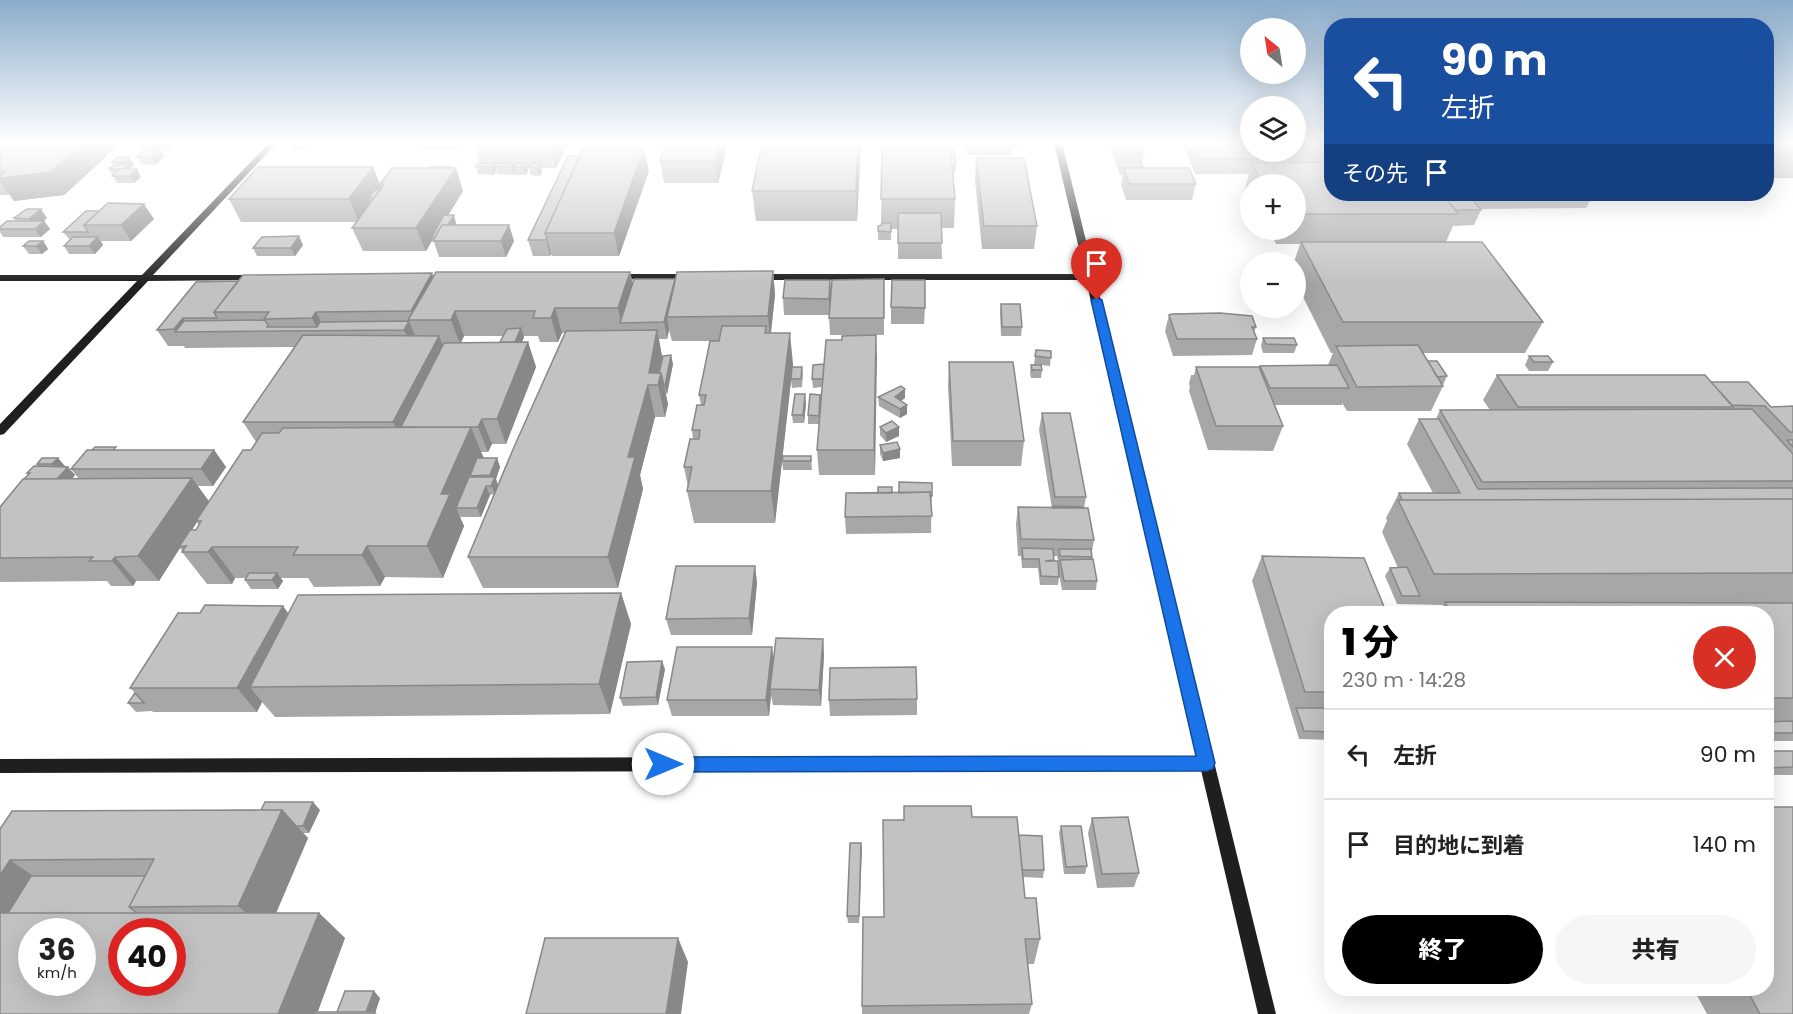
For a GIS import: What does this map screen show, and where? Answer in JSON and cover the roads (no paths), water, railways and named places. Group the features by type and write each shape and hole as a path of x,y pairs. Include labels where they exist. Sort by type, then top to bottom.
{"street":[{"path":"0,431 227,190"},
{"path":"1070,190 1267,1014"},
{"path":"606,278 700,277"},
{"path":"748,277 1092,277"},
{"path":"0,278 262,278"},
{"path":"0,766 1207,763"}]}
